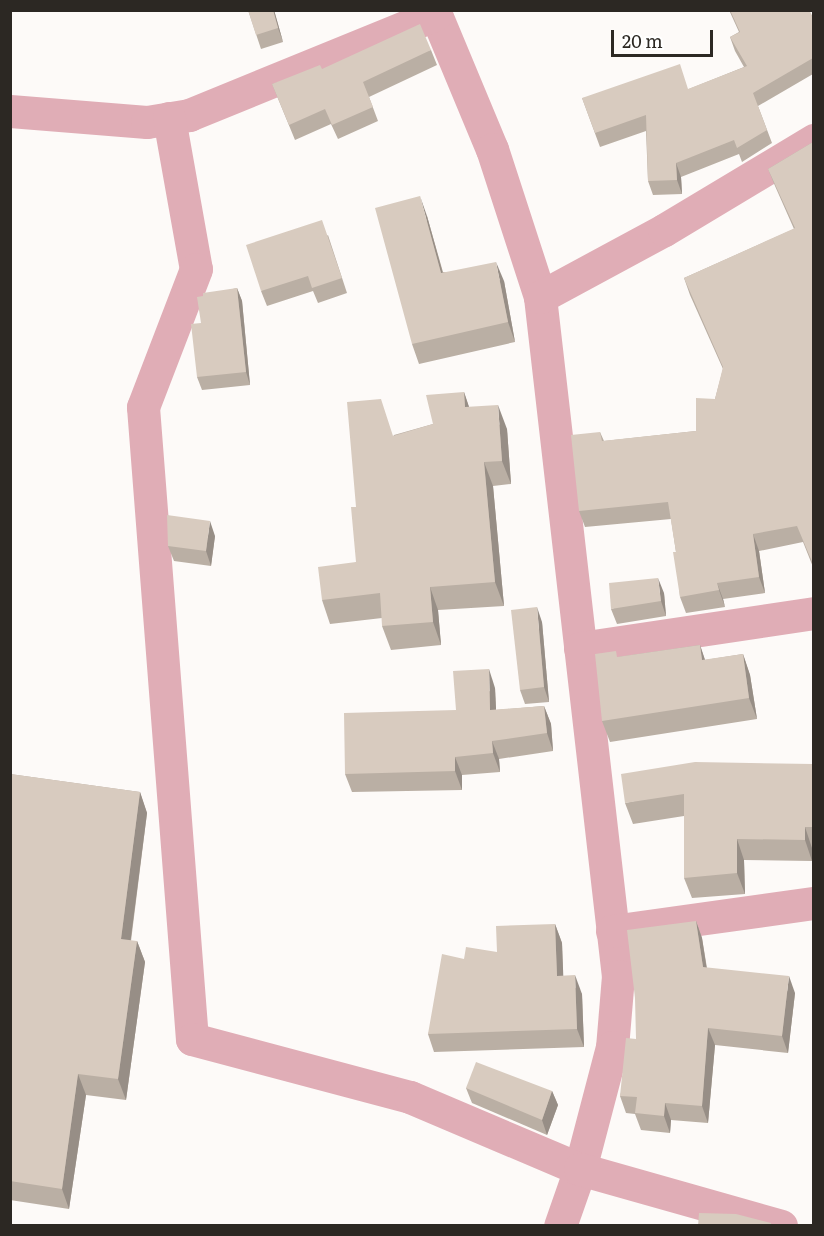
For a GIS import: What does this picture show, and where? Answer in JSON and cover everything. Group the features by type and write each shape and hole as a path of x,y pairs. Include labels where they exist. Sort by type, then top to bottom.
{"street":[{"path":"10,111 147,122 189,115 435,12 492,149 540,297 618,976 612,1047 580,1170 560,1226"},
{"path":"169,118 196,269 143,407 192,1039 410,1097 580,1170 781,1226"},
{"path":"540,297 664,230 813,140"},
{"path":"580,648 813,613"},
{"path":"612,931 813,903"}],"building":[{"path":"248,10 273,10 278,28 256,35"},
{"path":"730,10 809,10 813,18 813,58 753,93 767,130 737,148 734,140 676,163 677,180 648,181 646,115 595,133 582,98 680,64 688,89 747,66 730,37 740,32"},
{"path":"420,24 431,50 363,82 373,107 332,125 325,109 289,125 272,84 320,65 322,69"},
{"path":"813,142 813,564 797,526 753,534 759,577 717,583 719,590 680,597 668,502 579,511 571,435 600,432 602,441 696,431 696,398 715,399 723,367 684,278 795,228 768,169"},
{"path":"420,196 441,273 496,262 508,322 412,344 375,208"},
{"path":"322,220 342,278 312,288 308,276 261,291 246,245"},
{"path":"237,288 246,372 197,377 191,324 201,323 197,297 203,296 203,293"},
{"path":"464,392 465,407 498,405 502,461 484,462 495,582 430,587 433,622 382,626 380,593 322,600 318,567 356,562 351,507 356,507 347,402 381,399 393,436 433,424 426,395"},
{"path":"167,515 210,521 206,551 168,546"},
{"path":"658,578 661,601 611,609 609,583"},
{"path":"537,607 544,687 520,690 511,610"},
{"path":"700,645 702,660 743,654 749,698 602,721 595,654 616,651 617,657"},
{"path":"489,669 490,710 544,706 547,733 492,741 493,753 455,757 455,771 345,774 344,713 456,710 453,671"},
{"path":"695,762 813,764 813,827 805,827 805,840 737,839 737,873 684,878 684,794 625,803 621,774"},
{"path":"10,774 140,792 121,939 137,941 118,1079 78,1074 62,1189 10,1181"},
{"path":"696,921 703,967 789,976 782,1036 708,1028 702,1106 665,1103 664,1116 635,1113 637,1097 620,1096 626,1038 636,1039 635,998 627,930"},
{"path":"555,924 557,976 575,975 577,1029 428,1034 442,954 464,959 466,947 497,952 496,926"},
{"path":"476,1062 552,1091 542,1120 466,1088"},
{"path":"699,1213 736,1214 771,1223 771,1226 698,1226"}]}
